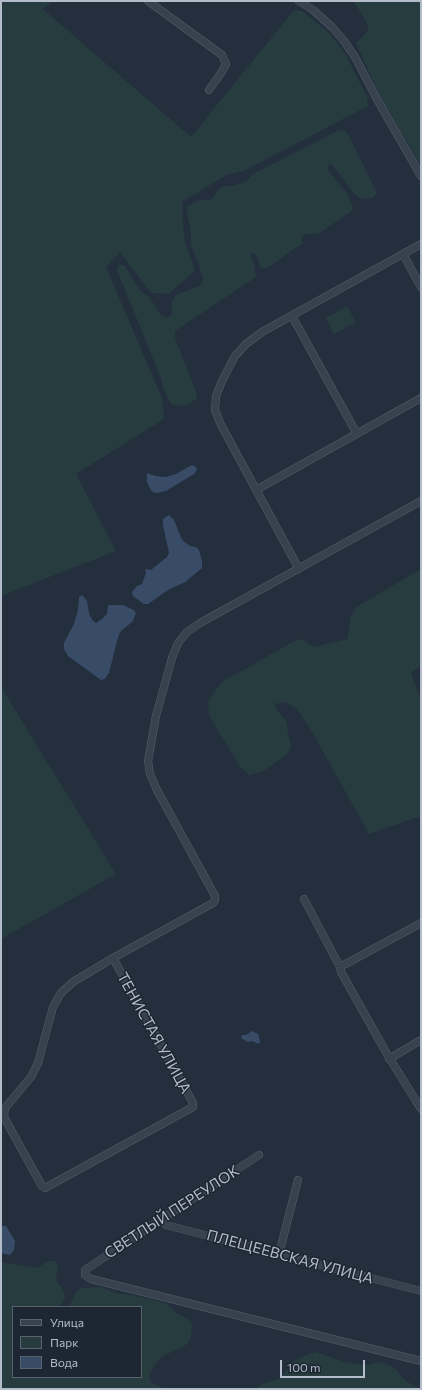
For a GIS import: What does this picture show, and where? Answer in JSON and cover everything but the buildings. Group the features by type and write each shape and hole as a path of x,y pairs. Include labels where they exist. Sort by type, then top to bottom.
{"street":[{"path":"148,1 222,55 226,64 222,73 209,90"},
{"path":"299,1 332,27 344,41 355,57 378,101 421,176"},
{"path":"300,569 221,425 215,410 216,396 235,356 246,344 262,332 421,244"},
{"path":"403,254 421,286"},
{"path":"292,316 357,434"},
{"path":"256,490 421,398"},
{"path":"113,958 213,903 215,900 215,896 157,790 150,774 148,761 156,716 172,658 178,643 187,632 200,624 421,501"},
{"path":"304,899 340,967 341,972 389,1059 421,1109"},
{"path":"340,967 421,923"},
{"name":"ТЕНИСТАЯ УЛИЦА","path":"113,958 193,1103 193,1107 45,1188 42,1186 5,1119 5,1108 31,1077 38,1063 53,1007 60,993 73,982 113,958"},
{"path":"389,1059 421,1040"},
{"name":"СВЕТЛЫЙ ПЕРЕУЛОК","path":"260,1155 85,1270 85,1275 91,1279 421,1361"},
{"path":"279,1254 298,1180"},
{"name":"ПЛЕЩЕЕВСКАЯ УЛИЦА","path":"161,1220 166,1225 421,1291"}],"green space":[{"path":"6,1 53,1 43,9 191,137 294,10 302,11 329,33 346,55 367,97 368,106 244,171 226,175 182,202 184,238 195,271 168,294 151,293 120,252 106,267 162,398 164,419 76,474 116,551 1,596 1,4"},
{"path":"353,1 421,1 421,166 380,96 356,43 369,30 364,17"},
{"path":"339,130 345,131 349,136 377,193 373,198 360,198 354,194 330,163 327,169 346,192 352,204 353,210 320,233 306,234 301,238 303,243 267,268 261,269 257,256 252,252 251,258 254,264 256,277 175,331 175,338 197,394 196,399 187,405 173,405 169,401 163,388 162,381 117,270 119,264 125,266 139,289 150,298 161,315 167,318 172,314 172,301 176,295 201,285 203,279 191,246 191,233 187,207 198,200 211,200 219,189 224,186 233,186 245,182 253,174"},
{"path":"347,306 356,322 334,334 326,318"},
{"path":"421,569 421,665 411,673 421,701 421,816 369,834 311,730 297,709 287,702 274,704 279,713 287,722 291,746 287,755 263,771 249,775 239,765 209,716 208,701 222,682 298,639 305,641 314,647 348,639 350,618 356,607"},
{"path":"1,687 116,874 1,939"},
{"path":"48,1261 55,1261 58,1266 56,1280 64,1291 65,1297 62,1303 58,1306 12,1306 12,1378 142,1378 142,1306 70,1306 77,1291 82,1288 101,1287 120,1294 127,1294 166,1303 176,1313 188,1319 192,1324 191,1337 188,1343 159,1359 151,1371 149,1377 152,1383 165,1389 1,1389 1,1262 37,1268"},
{"path":"316,1352 345,1362 365,1365 379,1362 385,1363 396,1369 405,1380 419,1389 255,1389 263,1384 281,1378 292,1362"}],"water":[{"path":"192,465 196,467 197,470 194,474 166,491 157,493 152,492 147,482 147,473 166,477 176,474"},
{"path":"169,515 174,520 182,540 199,550 202,568 185,582 168,590 148,604 144,604 133,596 132,592 137,586 142,584 146,573 145,570 151,570 167,557 169,553 163,519"},
{"path":"82,595 87,601 89,614 96,623 107,614 108,606 110,605 123,605 134,610 136,613 133,621 120,632 109,673 105,679 101,680 68,656 64,649 64,643 74,624 78,610 79,597"},
{"path":"252,1031 258,1034 260,1041 259,1044 252,1041 248,1042 241,1038 242,1035 246,1035"},
{"path":"6,1226 15,1241 14,1250 10,1255 1,1253 1,1227"}]}
